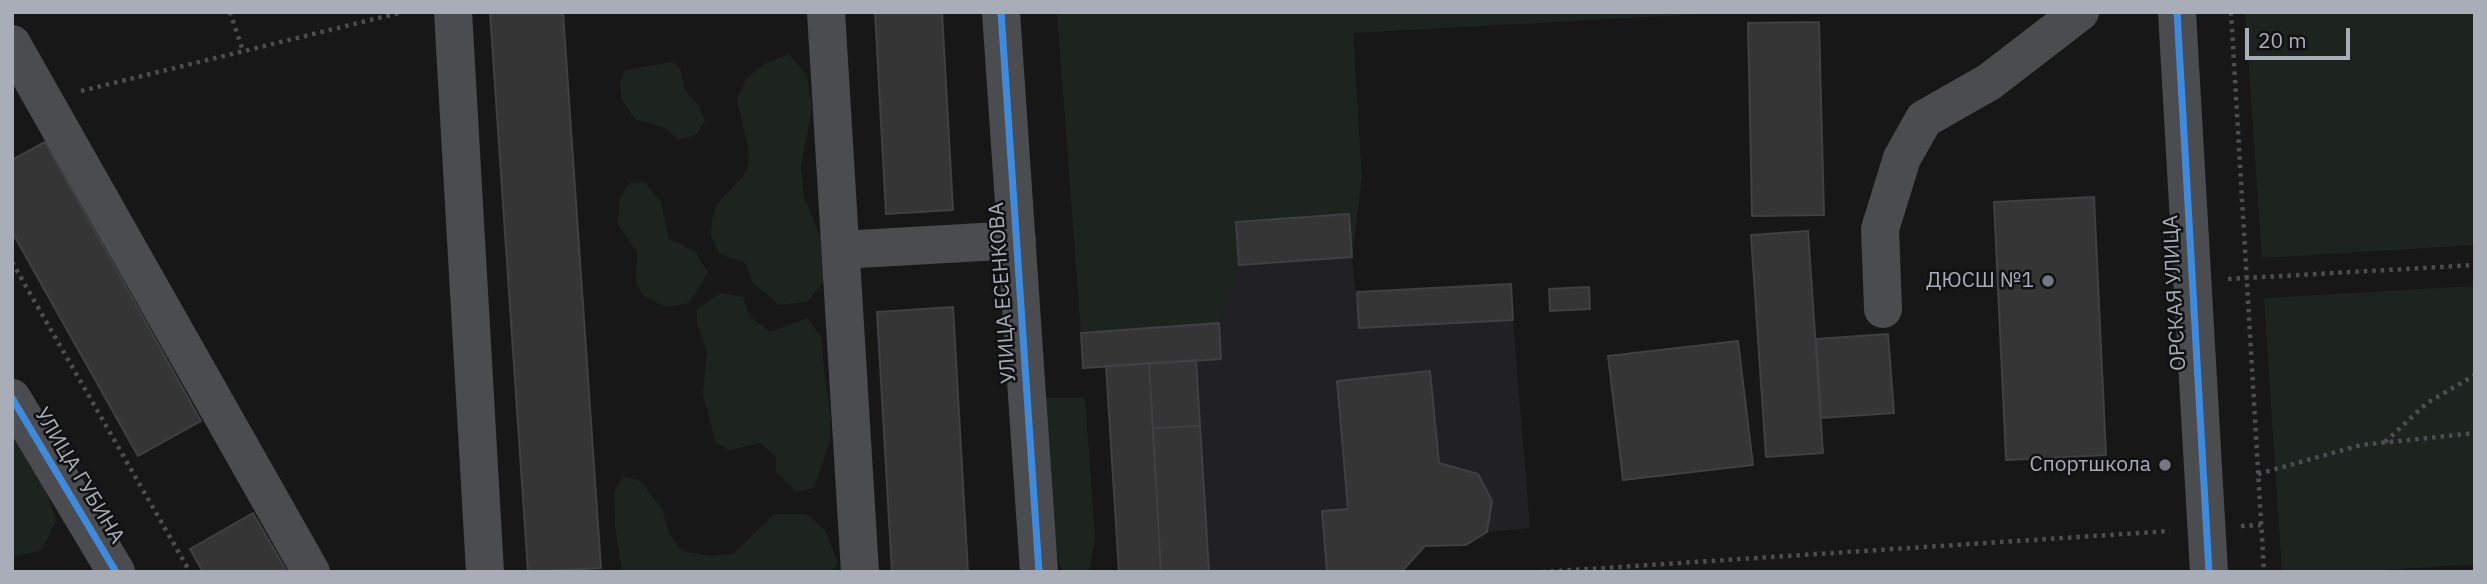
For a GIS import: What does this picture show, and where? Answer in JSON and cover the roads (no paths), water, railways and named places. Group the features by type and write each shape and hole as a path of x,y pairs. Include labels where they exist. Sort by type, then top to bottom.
{"street":[{"path":"453,12 485,572"},
{"path":"826,12 860,572"},
{"name":"УЛИЦА ЕСЕНКОВА","path":"1001,12 1040,572"},
{"path":"1883,309 1880,229 1902,158 1924,118 1989,82 2080,12"},
{"name":"ОРСКАЯ УЛИЦА","path":"2177,12 2208,572"},
{"path":"12,44 312,572"},
{"path":"841,250 1017,240"},
{"name":"УЛИЦА ГУБИНА","path":"12,398 116,572"}],"place":[{"name":"ДЮСШ №1","path":"2048,281"},
{"name":"Спортшкола","path":"2165,465"}]}
